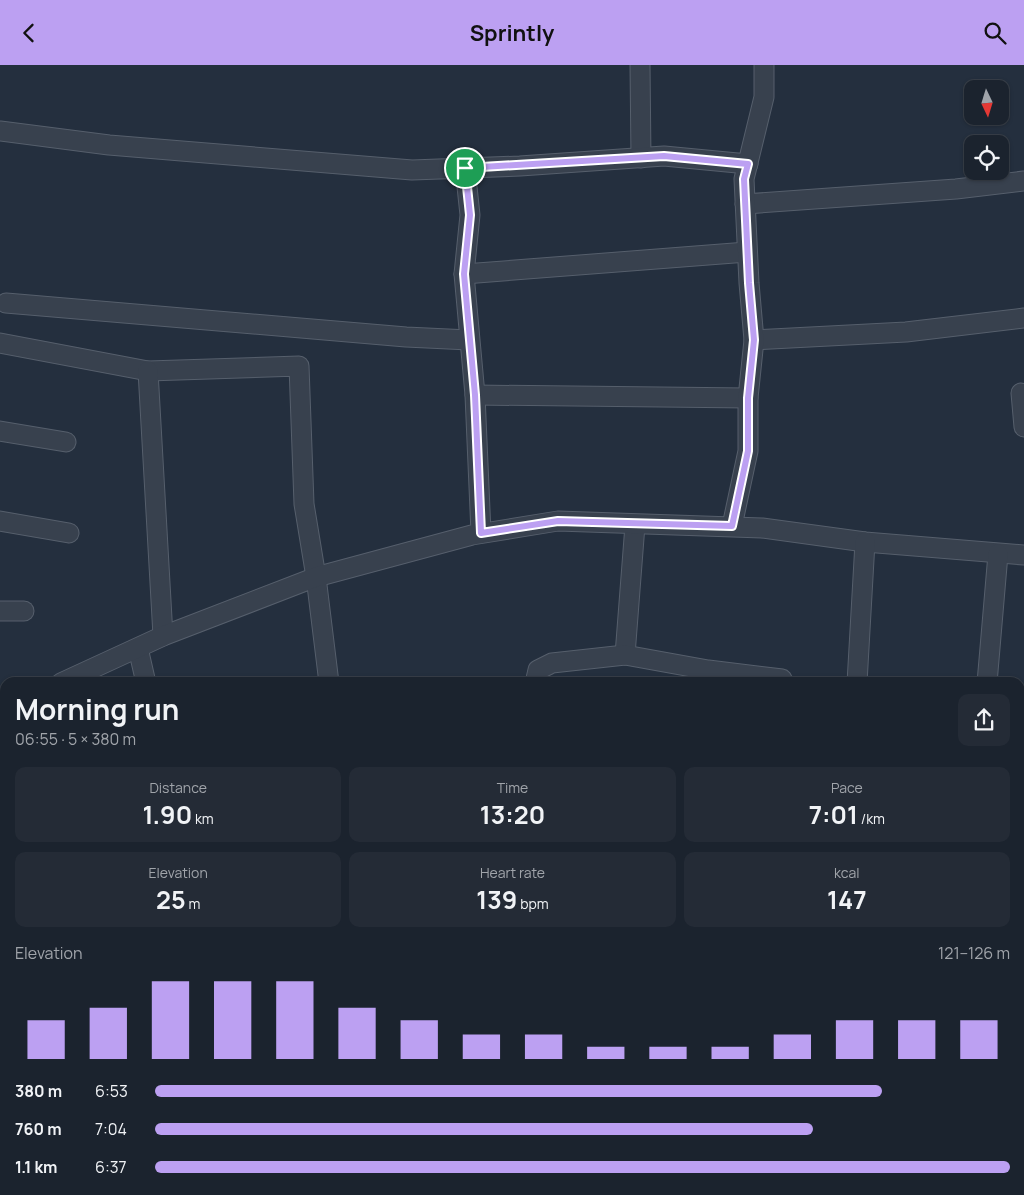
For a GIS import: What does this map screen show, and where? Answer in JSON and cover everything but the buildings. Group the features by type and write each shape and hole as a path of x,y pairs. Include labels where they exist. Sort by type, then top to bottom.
{"street":[{"path":"640,65 641,158"},
{"path":"732,526 748,451 748,398 754,340 747,252 744,179 764,97 764,65"},
{"path":"0,131 109,145 412,170 664,156 748,164"},
{"path":"465,168 470,215 464,274 475,395 481,533"},
{"path":"745,204 956,189 1024,181"},
{"path":"464,274 747,252"},
{"path":"6,303 469,341"},
{"path":"754,340 906,332 1024,318"},
{"path":"0,343 148,371 299,366 304,505 316,577 328,677"},
{"path":"148,371 163,636"},
{"path":"1021,393 1024,427"},
{"path":"475,395 748,398"},
{"path":"0,431 66,443"},
{"path":"0,521 69,533"},
{"path":"74,677 163,636 316,577 481,533 558,521 635,525 762,527 865,542 1024,555"},
{"path":"625,655 635,525"},
{"path":"857,677 865,542"},
{"path":"988,677 998,554"},
{"path":"0,611 24,611"},
{"path":"138,648 145,677"},
{"path":"536,677 538,669 552,663 625,655 707,676 732,677"}],"route":[{"path":"664,156 748,164 744,179 754,340 748,398 748,451 732,526 635,525 558,521 481,533 475,395 464,274 470,215 465,168 520,167 664,156"}]}
